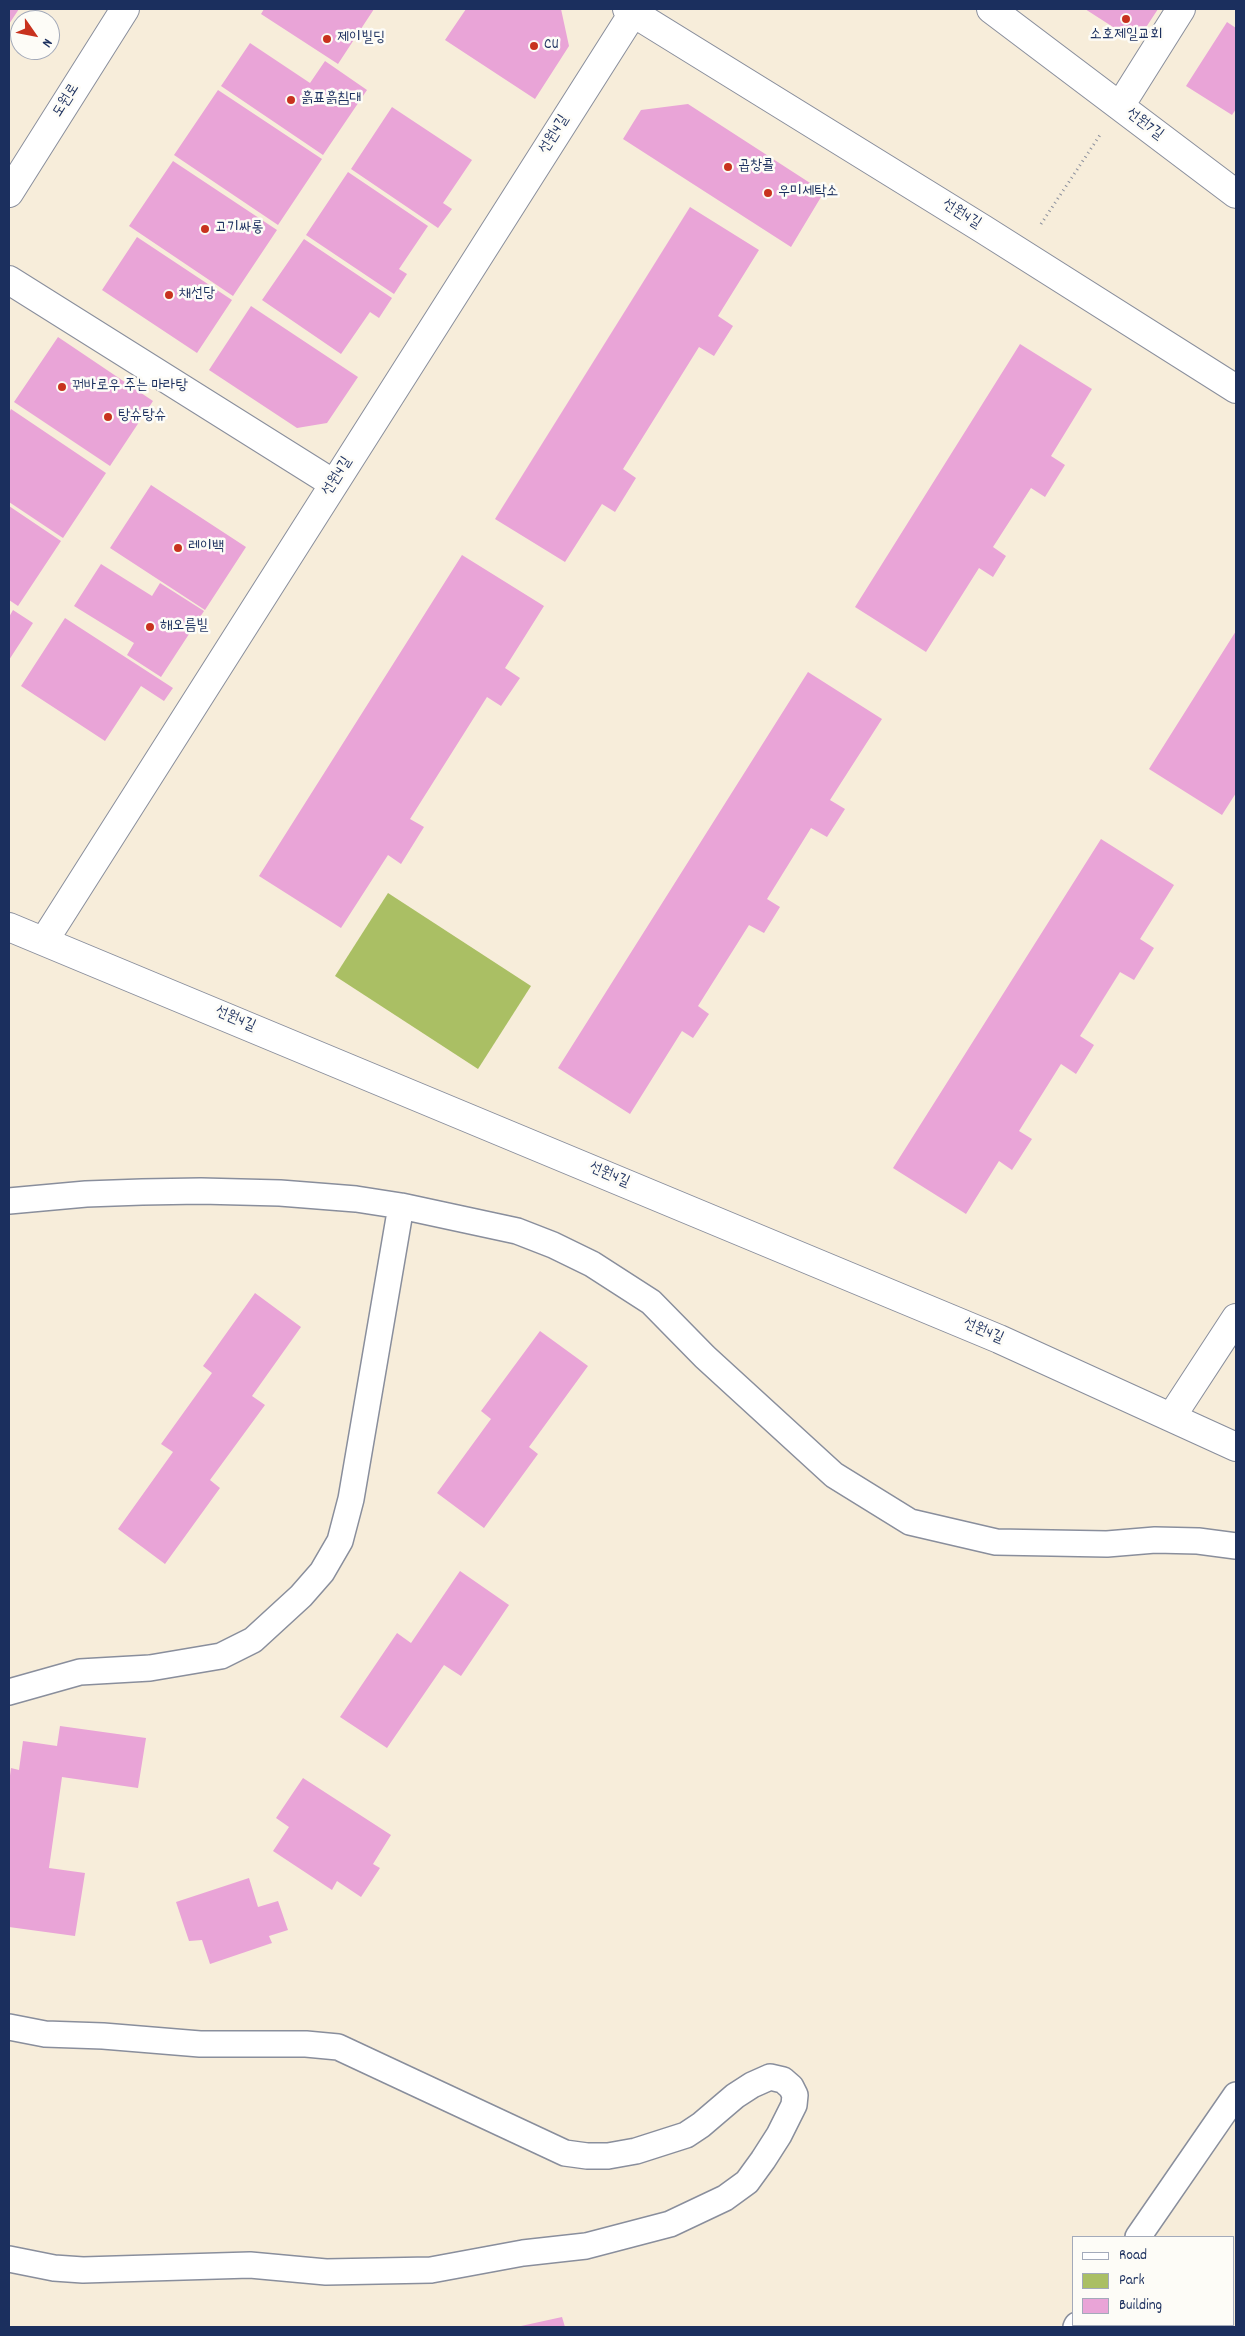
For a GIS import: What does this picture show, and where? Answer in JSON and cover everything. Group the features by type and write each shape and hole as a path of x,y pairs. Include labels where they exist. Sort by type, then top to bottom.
{"street":[{"name":"도원로","path":"9,193 125,9"},
{"path":"991,9 1120,106"},
{"name":"선원7길","path":"1181,9 1120,106 1236,194"},
{"name":"선원4길","path":"44,940 334,484 630,11 983,229 1236,389"},
{"path":"9,280 334,484"},
{"name":"선원4길","path":"9,926 1000,1339 1172,1416 1236,1447"},
{"path":"1172,1416 1236,1318"}],"lane":[{"path":"9,1201 86,1194 201,1191 280,1193 347,1198 401,1206 517,1231 584,1260 651,1302 705,1358 834,1475 910,1522 996,1542 1107,1544 1155,1540 1198,1541 1236,1546"},
{"path":"9,1692 80,1672 165,1666 221,1656 253,1640 301,1596 322,1572 340,1541 351,1499 401,1206"},
{"path":"9,2027 45,2034 103,2036 200,2044 306,2044 338,2047 565,2153 587,2156 608,2156 636,2151 686,2135 752,2084 770,2077 783,2080 791,2086 795,2095 794,2105 763,2160 747,2182 725,2198 670,2224 586,2246 523,2253 431,2270 326,2272 250,2265 83,2270 54,2268 9,2259"},
{"path":"1139,2236 1236,2095"}],"path":[{"path":"1050,210 1095,143"}],"green space":[{"path":"388,893 531,986 478,1069 335,976"}],"building":[{"path":"9,9 19,9 10,10 9,24"},
{"name":"제이빌딩","path":"264,9 374,9 338,64 261,14"},
{"path":"466,9 561,9 569,46 535,99 445,40"},
{"name":"소호제일교회","path":"1085,9 1158,9 1141,35 1132,29 1127,36"},
{"path":"1227,22 1236,28 1236,109 1232,115 1186,86"},
{"path":"250,43 310,83 325,61 367,90 323,155 221,86"},
{"path":"218,90 322,159 278,225 174,155"},
{"path":"688,104 824,192 791,247 623,139 641,110"},
{"path":"392,107 472,160 443,203 452,209 438,228 351,169"},
{"path":"173,161 277,230 233,296 129,226"},
{"path":"348,172 428,226 399,269 407,274 394,294 306,235"},
{"path":"690,207 759,250 718,316 733,326 714,356 699,347 623,469 636,478 615,512 602,504 565,562 495,519"},
{"path":"137,237 232,300 197,353 102,290"},
{"path":"304,239 392,298 379,318 370,312 341,354 262,300"},
{"path":"251,306 358,377 327,423 297,428 209,370"},
{"path":"58,337 153,401 110,466 14,402"},
{"path":"1020,344 1092,389 1051,456 1065,465 1045,497 1031,488 993,547 1006,556 993,577 979,568 926,652 855,607"},
{"path":"11,409 106,473 63,538 9,502 9,413"},
{"path":"151,485 246,547 205,610 110,548"},
{"path":"9,506 61,541 18,606 9,600"},
{"path":"462,555 544,606 505,668 520,678 501,706 487,697 410,819 424,827 401,864 388,855 341,928 259,876"},
{"name":"해오름빌","path":"101,564 152,596 160,583 204,611 161,677 127,655 134,643 74,606"},
{"path":"13,610 33,623 9,660 9,617"},
{"path":"65,618 173,688 164,701 141,686 105,741 21,686"},
{"path":"1236,631 1236,793 1222,815 1149,769"},
{"path":"808,672 882,719 830,800 845,809 827,837 811,828 767,899 780,907 764,933 749,925 698,1006 709,1014 693,1038 682,1031 630,1114 558,1068"},
{"path":"1101,839 1174,885 1140,939 1154,948 1134,980 1120,972 1080,1036 1094,1045 1076,1074 1061,1064 1019,1131 1032,1139 1012,1170 999,1161 966,1214 893,1168"},
{"path":"255,1293 301,1327 252,1396 265,1405 210,1480 220,1488 165,1564 118,1529 173,1452 161,1444 212,1373 203,1366"},
{"path":"540,1331 588,1366 529,1447 538,1454 484,1528 437,1493 491,1419 481,1411"},
{"path":"460,1571 509,1605 461,1676 444,1665 387,1748 340,1717 397,1633 411,1643"},
{"path":"60,1726 146,1738 138,1788 62,1777 49,1868 85,1873 75,1936 9,1927 9,1783 11,1768 19,1770 23,1741 57,1746"},
{"path":"303,1778 391,1835 373,1864 380,1868 361,1897 337,1881 332,1890 273,1851 289,1827 276,1818"},
{"path":"249,1878 258,1907 278,1901 288,1930 269,1936 272,1943 210,1964 202,1940 189,1941 176,1902"},
{"path":"562,2317 565,2327 521,2327 521,2326"}],"place":[{"name":"소호제일교회","path":"1126,19"},
{"name":"제이빌딩","path":"327,39"},
{"name":"CU","path":"534,46"},
{"name":"흙표흙침대","path":"291,100"},
{"name":"곱창콜","path":"728,167"},
{"name":"우미세탁소","path":"768,193"},
{"name":"고기싸롱","path":"205,229"},
{"name":"채선당","path":"169,295"},
{"name":"꿔바로우 주는 마라탕","path":"62,387"},
{"name":"탕슈탕슈","path":"108,417"},
{"name":"레이백","path":"178,548"},
{"name":"해오름빌","path":"150,627"}]}
